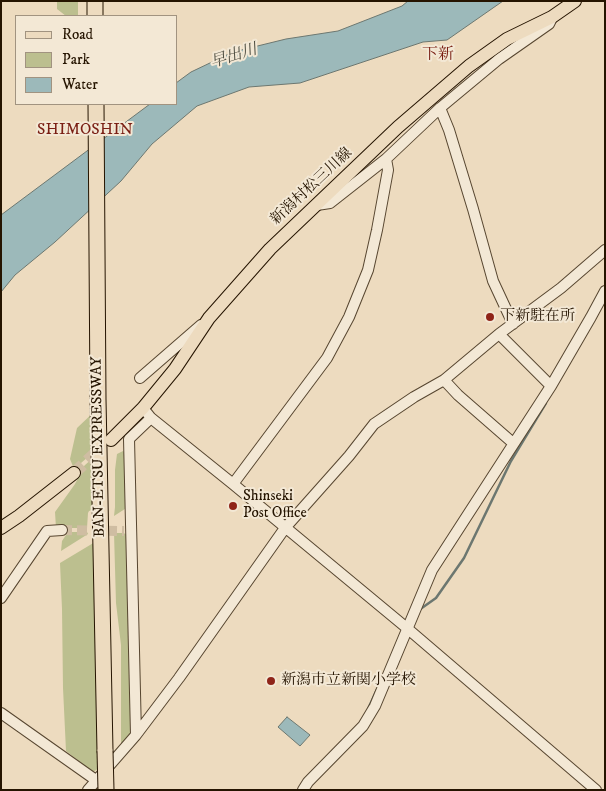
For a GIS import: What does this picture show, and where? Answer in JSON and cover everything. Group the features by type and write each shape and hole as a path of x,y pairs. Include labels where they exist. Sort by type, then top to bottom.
{"highway":[{"name":"BAN-ETSU EXPRESSWAY","path":"96,105 104,786"}],"main road":[{"name":"新潟村松三川線","path":"111,440 143,408 175,369 209,318 270,249 398,127 469,66 508,39 552,16 575,1"},
{"path":"1,528 74,473"}],"street":[{"path":"317,205 330,203 386,159 440,108 499,59 549,24 552,16"},
{"path":"440,108 449,130 493,281 513,324"},
{"path":"233,484 327,358 349,317 368,270 388,170 386,159"},
{"path":"88,790 104,786 136,735 180,678 285,528 349,456 374,424 414,397 444,380 499,334 561,288 605,250"},
{"path":"303,790 308,782 362,726 375,706 432,570 551,386 605,291"},
{"path":"140,378 209,318"},
{"path":"499,334 551,386"},
{"path":"444,380 458,395 513,443"},
{"path":"143,408 151,418 408,629 596,790"},
{"path":"136,735 127,530 129,439 151,418"},
{"path":"1,598 47,531 62,530"},
{"path":"1,713 104,786"}],"green space":[{"path":"57,1 78,1 78,15 65,15 57,9"},
{"path":"96,410 95,451 74,469 70,459 77,428"},
{"path":"123,451 127,455 128,507 114,516 117,454"},
{"path":"96,455 93,510 88,513 87,528 56,528 55,512 75,484 84,466"},
{"path":"68,532 87,532 88,534 61,551 62,541"},
{"path":"114,533 129,535 133,735 121,749 121,645 116,603"},
{"path":"95,542 101,767 93,772 66,751 60,563"}],"water":[{"name":"早出川","path":"408,1 503,1 447,40 423,42 300,83 249,87 197,106 152,144 121,181 55,242 15,275 1,292 1,215 149,105 178,105 178,82 191,72 233,52 286,39 338,31 402,6"},
{"path":"287,717 310,735 300,746 278,727"}],"waterway":[{"path":"419,610 436,598 464,558 511,461 546,403"},
{"path":"368,709 378,687"}],"tunnel":[{"path":"74,473 103,446"},
{"path":"62,530 124,531"}],"place":[{"name":"下新駐在所","path":"490,317"},
{"name":"Shinseki Post Office","path":"233,506"},
{"name":"新潟市立新関小学校","path":"271,681"}],"district":[{"name":"下新","path":"438,56"},
{"name":"SHIMOSHIN","path":"85,131"}]}
